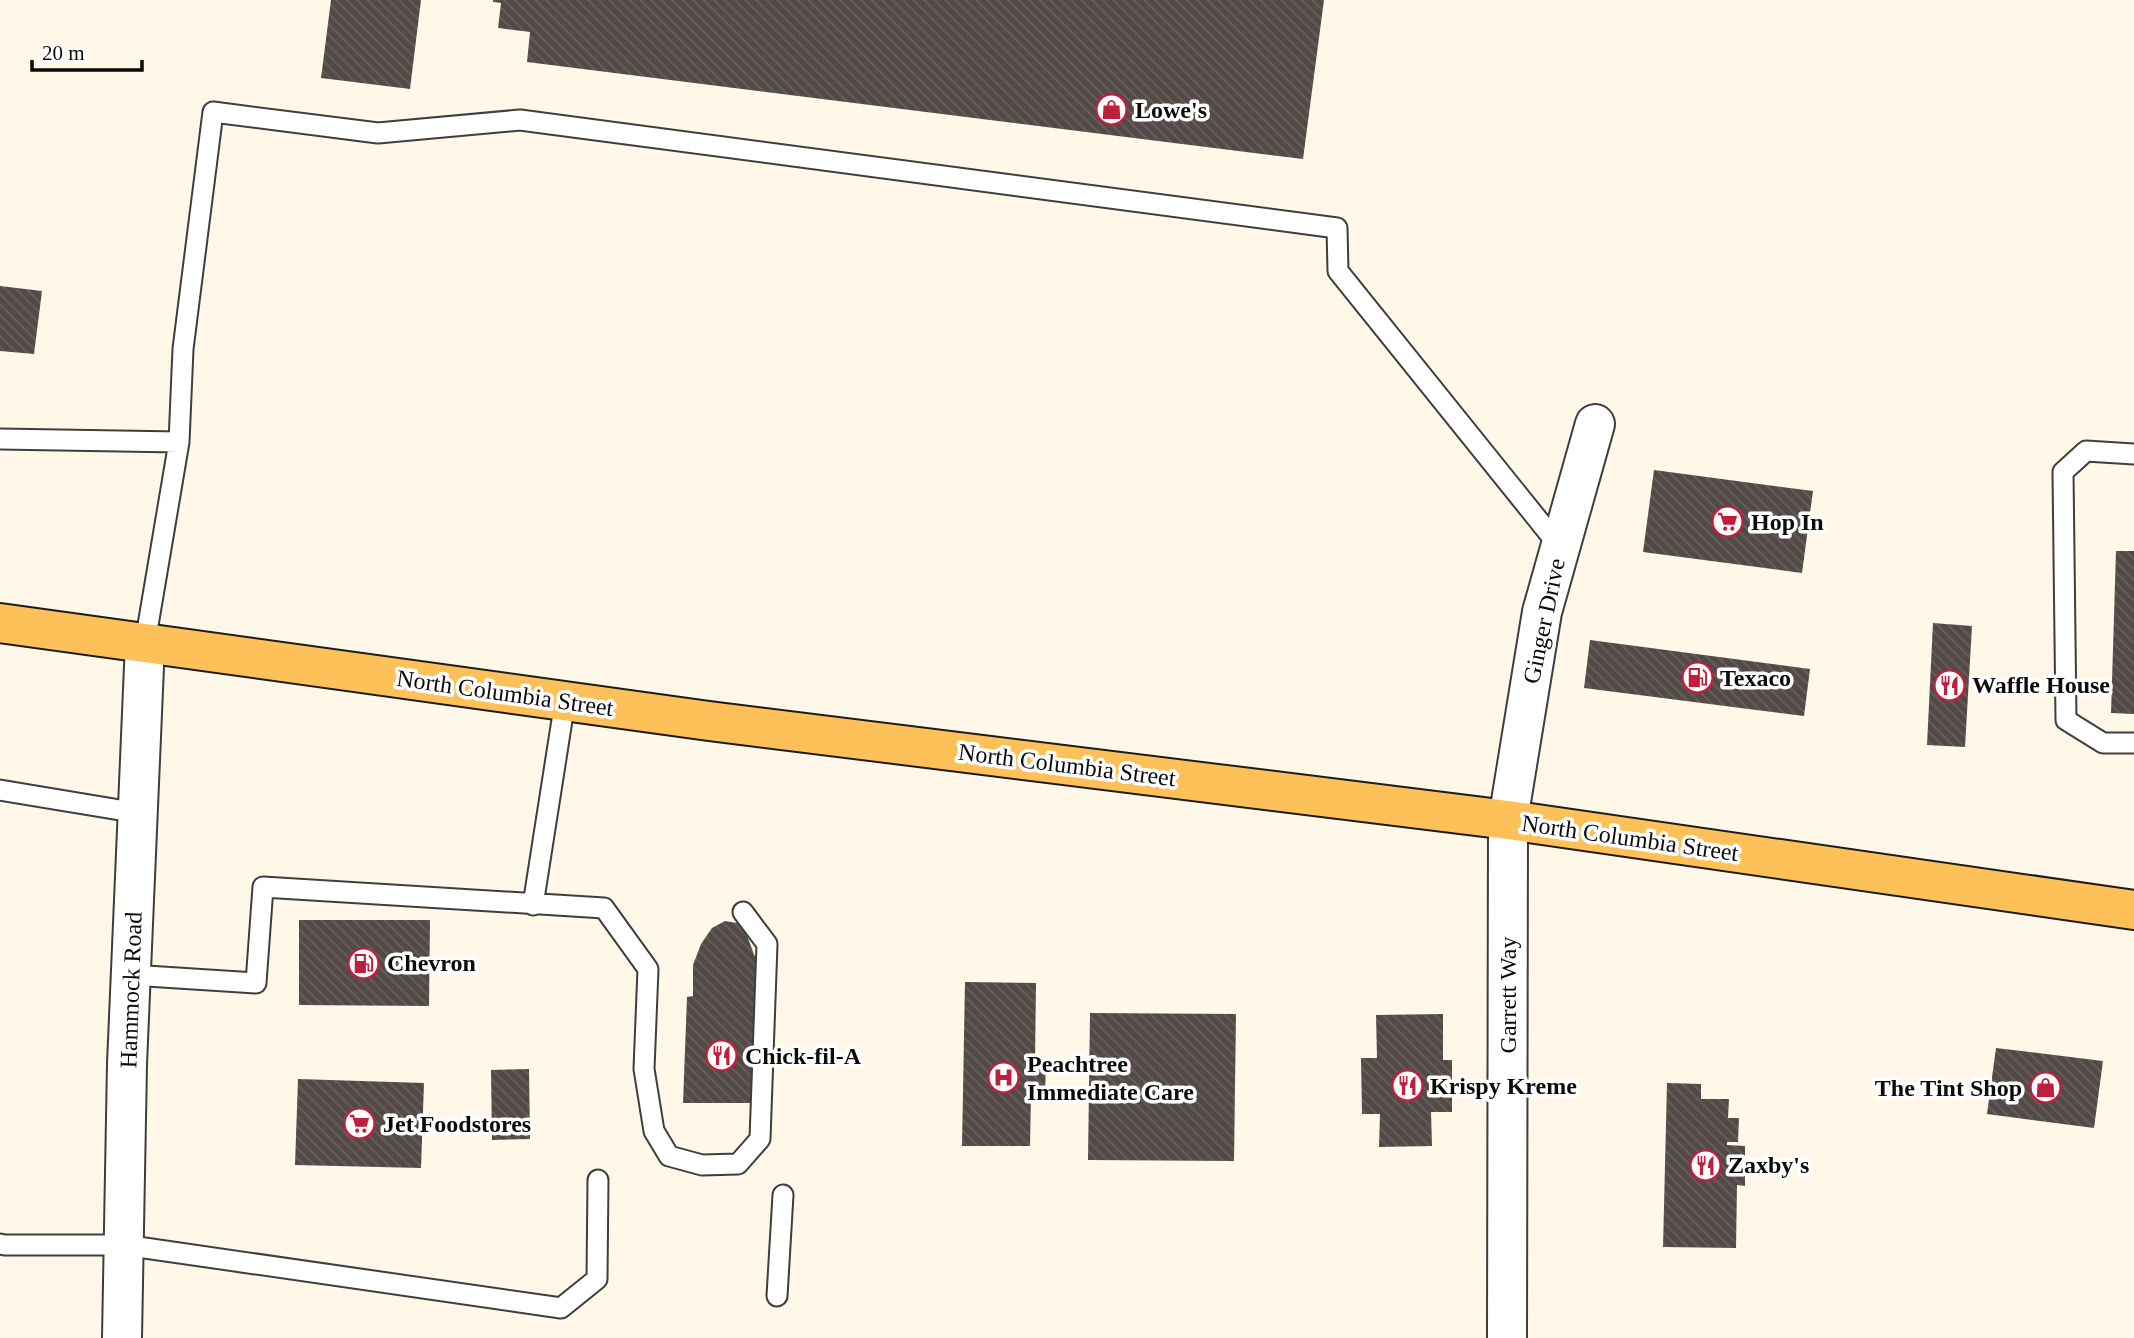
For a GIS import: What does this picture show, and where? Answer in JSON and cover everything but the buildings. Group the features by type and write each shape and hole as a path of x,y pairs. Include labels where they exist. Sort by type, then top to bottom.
{"main road":[{"name":"North Columbia Street","path":"0,623 722,723 1508,820 2134,910"}],"street":[{"name":"Ginger Drive","path":"1508,820 1542,612 1595,424"},
{"name":"Hammock Road","path":"122,1338 131,975 145,643"},
{"name":"Garrett Way","path":"1507,1338 1508,820"}],"lane":[{"path":"145,643 179,442 183,349 213,112 378,133 520,120 1337,228 1338,271 1560,547"},
{"path":"0,439 179,442"},
{"path":"2134,454 2087,451 2063,472 2066,720 2103,743 2134,743"},
{"path":"533,905 565,701"},
{"path":"0,790 138,813"},
{"path":"131,975 256,983 262,887 604,908 648,969 645,1069 654,1131 669,1156 702,1165 738,1164 760,1139 767,944 743,912"},
{"path":"0,1244 124,1245 561,1308 597,1279 598,1180"},
{"path":"777,1296 783,1195"}],"place":[{"name":"Lowe's","path":"1112,110"},
{"name":"Hop In","path":"1728,522"},
{"name":"Texaco","path":"1697,678"},
{"name":"Waffle House","path":"1949,685"},
{"name":"Chevron","path":"364,963"},
{"name":"Chick-fil-A","path":"722,1056"},
{"name":"Peachtree Immediate Care","path":"1004,1078"},
{"name":"Krispy Kreme","path":"1407,1086"},
{"name":"The Tint Shop","path":"2045,1088"},
{"name":"Jet Foodstores","path":"360,1124"},
{"name":"Zaxby's","path":"1705,1165"}]}
